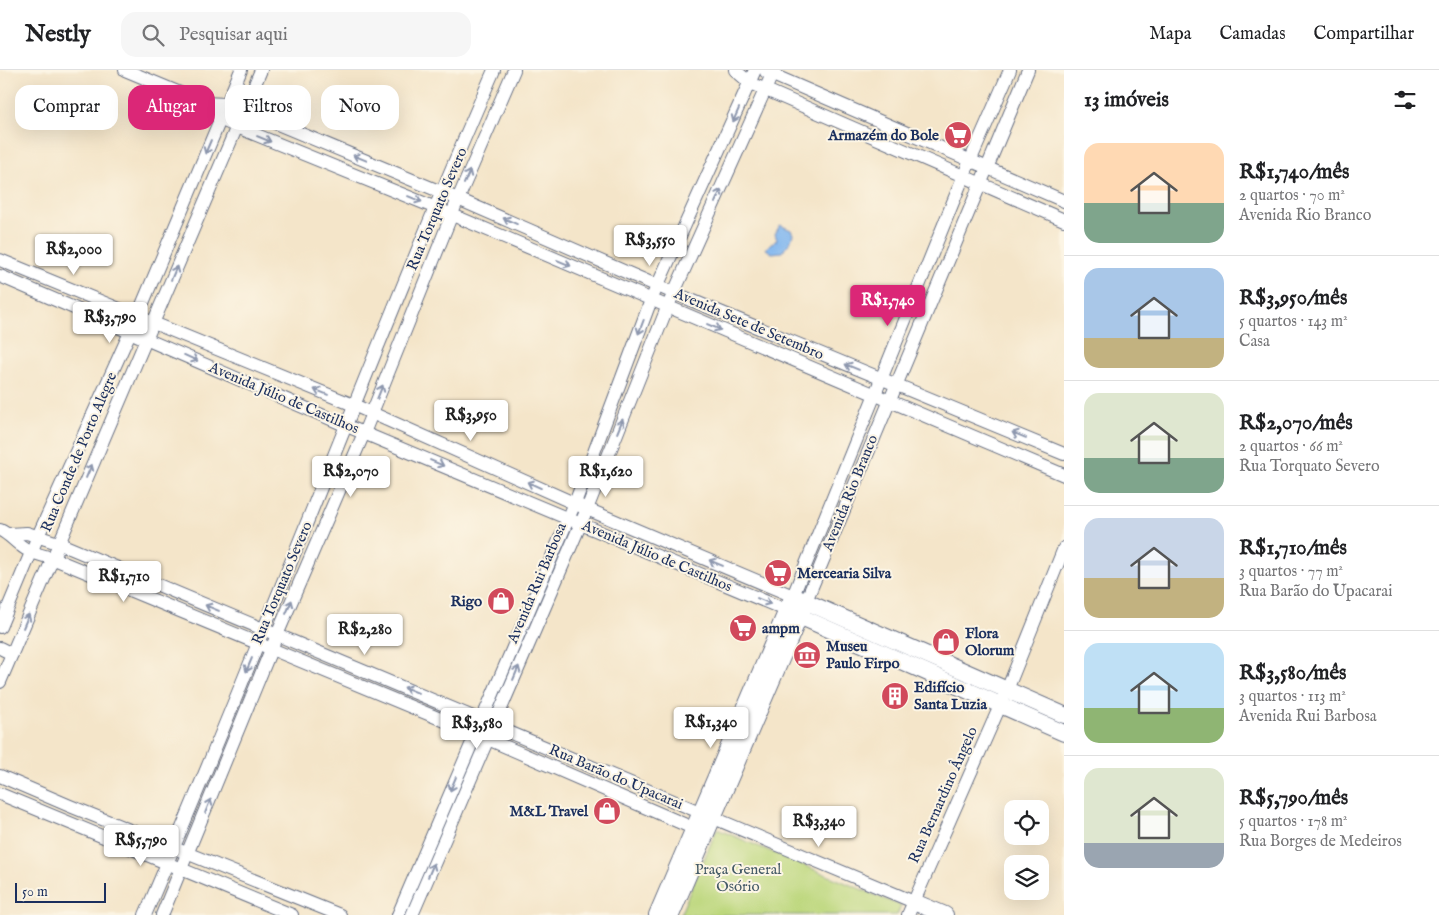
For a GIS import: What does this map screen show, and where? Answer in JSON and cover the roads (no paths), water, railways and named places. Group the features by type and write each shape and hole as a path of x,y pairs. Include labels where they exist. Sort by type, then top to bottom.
{"street":[{"name":"Avenida Sete de Setembro","path":"125,70 160,85"},
{"name":"Rua Conde de Porto Alegre","path":"234,85 241,70"},
{"name":"Rua Conde de Porto Alegre","path":"255,85 261,70"},
{"name":"Rua Torquato Severo","path":"145,915 494,70"},
{"name":"Rua Torquato Severo","path":"162,915 189,854 277,635 364,433 451,215 514,70"},
{"path":"738,70 750,83 981,182 1064,220"},
{"name":"Avenida Rui Barbosa","path":"398,915 474,733 575,503 651,300 755,70"},
{"name":"Avenida Rio Branco","path":"796,606 874,395 964,175 1010,70"},
{"name":"Avenida Rio Branco","path":"671,915 701,832 747,718 895,385 1028,70"},
{"path":"769,72 1064,201"},
{"name":"Avenida Rui Barbosa","path":"412,915 587,509 667,308 766,90 769,72"},
{"name":"Rua Conde de Porto Alegre","path":"0,627 38,536 131,331 225,106"},
{"name":"Avenida Sete de Setembro","path":"215,114 225,122"},
{"name":"Rua Conde de Porto Alegre","path":"0,682 6,651 52,558 236,130"},
{"name":"Avenida Sete de Setembro","path":"242,130 436,208 1064,476"},
{"name":"Avenida Sete de Setembro","path":"292,130 442,192 674,293 1064,454"},
{"path":"467,133 484,140"},
{"path":"384,187 391,171"},
{"path":"178,218 194,227"},
{"path":"681,235 697,242"},
{"name":"Avenida Júlio de Castilhos","path":"1,263 356,406 587,509 738,572 851,639 949,673"},
{"name":"Avenida Júlio de Castilhos","path":"0,276 347,426 731,587 856,623 949,673 1003,697 1064,733"},
{"path":"394,309 410,316"},
{"path":"910,309 924,316"},
{"path":"84,436 101,443"},
{"path":"594,452 607,457"},
{"path":"324,481 340,488"},
{"path":"632,545 638,530"},
{"name":"Rua Barão do Upacarai","path":"4,532 27,533 58,543 708,815 911,909 944,915"},
{"name":"Rua Barão do Upacarai","path":"4,532 21,546 32,552 52,558 474,733 701,832"},
{"name":"Rua Bernardino Ângelo","path":"911,909 1003,697 1064,548"},
{"path":"731,587 738,572"},
{"path":"160,603 165,588"},
{"path":"524,622 536,627"},
{"path":"851,639 856,623"},
{"path":"380,695 386,680"},
{"name":"Avenida Júlio de Castilhos","path":"1003,697 1064,715"},
{"path":"423,713 430,698"},
{"path":"224,726 238,731"},
{"path":"0,776 340,915"},
{"path":"0,794 292,915"},
{"path":"64,820 70,806"},
{"path":"118,843 124,828"},
{"name":"Avenida Rio Branco","path":"657,915 701,832"}],"water":[{"path":"780,225 791,230 793,234 791,241 782,252 772,253 766,249 777,240 775,234"}],"place":[{"name":"Armazém do Bole","path":"958,135"},
{"name":"Mercearia Silva","path":"778,573"},
{"name":"Rigo","path":"501,601"},
{"name":"ampm","path":"743,628"},
{"name":"Flora Olorum","path":"946,642"},
{"name":"Museu Paulo Firpo","path":"807,655"},
{"name":"Edifício Santa Luzia","path":"895,696"},
{"name":"M&L Travel","path":"607,811"}],"park label":[{"name":"Praça General Osório","path":"738,878"}]}
